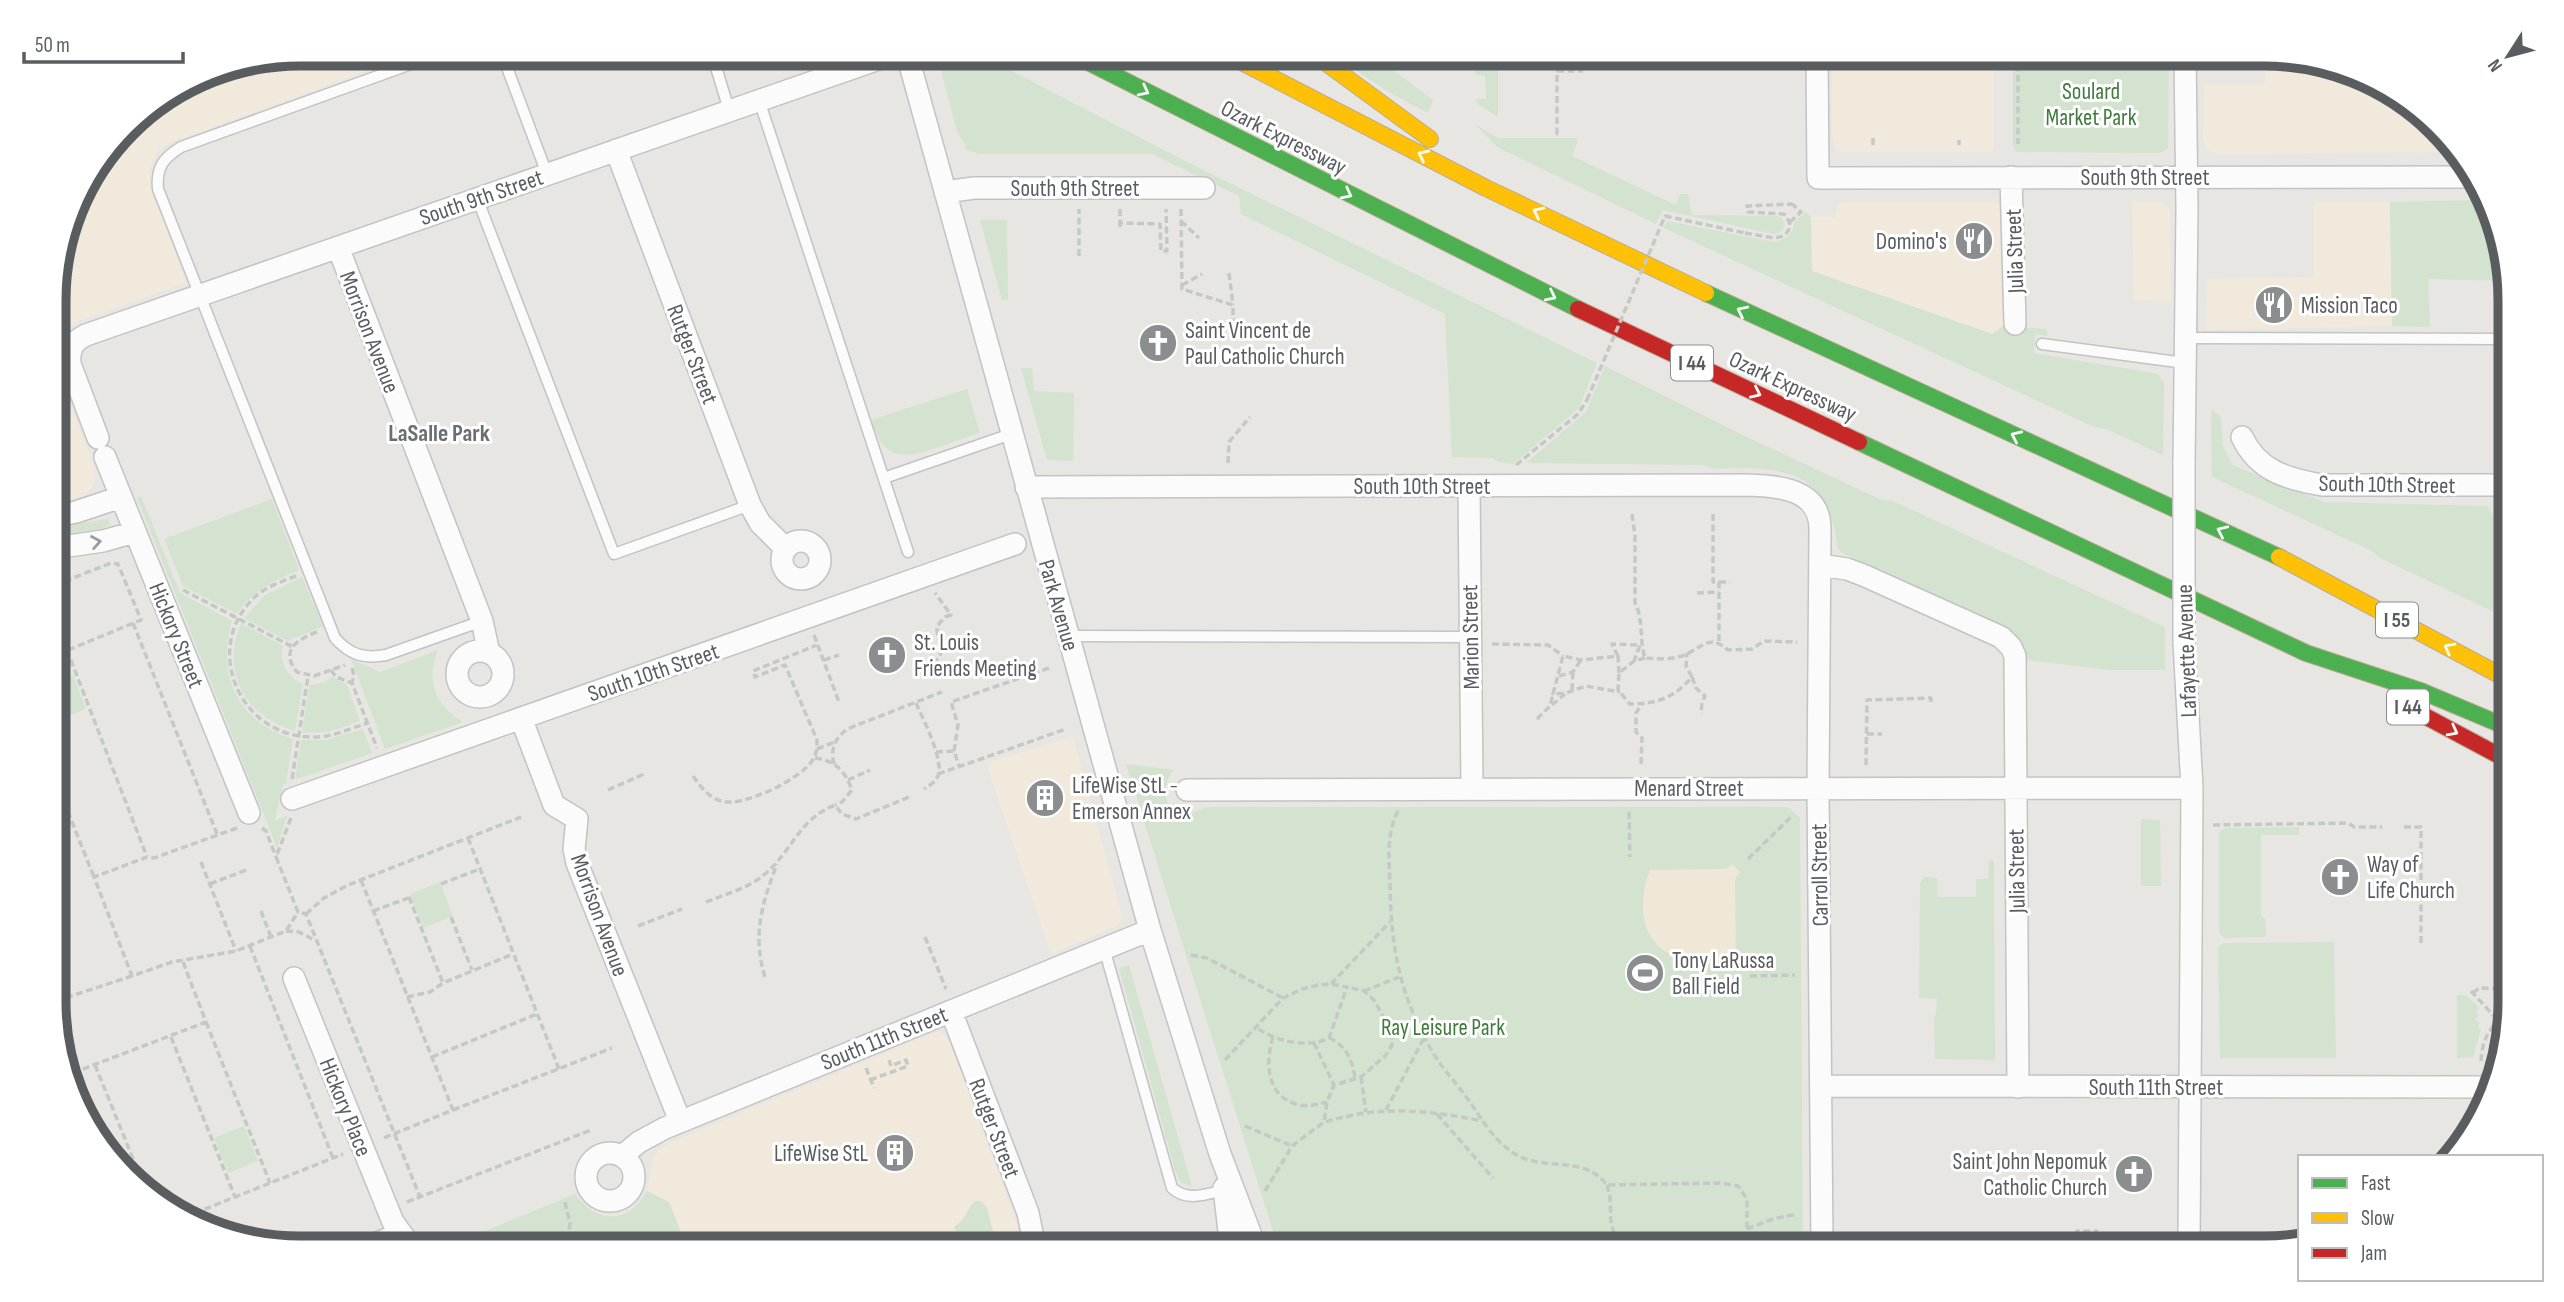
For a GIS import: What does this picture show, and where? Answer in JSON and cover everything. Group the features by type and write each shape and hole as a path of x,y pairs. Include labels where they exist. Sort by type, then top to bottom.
{"highway":[{"path":"1331,66 1506,196"},
{"name":"Ozark Expressway","path":"1096,67 1586,313 2306,653 2421,691 2498,723"},
{"name":"Ozark Expressway","path":"1251,67 1506,196 1756,317 2284,560 2498,674"},
{"path":"2284,560 2459,635"},
{"name":"I 44","path":"2306,653 2498,755"}],"street":[{"name":"South 9th Street","path":"1817,66 1818,178 2462,177"},
{"name":"Lafayette Avenue","path":"2185,66 2184,642 2192,788 2190,1235"},
{"name":"South 9th Street","path":"71,345 86,335 857,67"},
{"name":"Park Avenue","path":"910,67 1150,930 1220,1154 1251,1236"},
{"name":"Rutger Street","path":"616,150 750,505 760,523 786,549"},
{"name":"Julia Street","path":"2011,177 2015,324"},
{"name":"South 9th Street","path":"945,192 974,188 1204,188"},
{"name":"Morrison Avenue","path":"338,247 482,621 489,653"},
{"name":"Hickory Street","path":"71,345 70,364 251,823"},
{"name":"South 10th Street","path":"2242,437 2256,460 2264,467 2304,482 2322,485 2498,485"},
{"name":"South 10th Street","path":"1026,487 1772,486 1797,493 1813,505"},
{"name":"Marion Street","path":"1469,487 1472,788"},
{"path":"67,514 121,497"},
{"name":"Carroll Street","path":"1813,505 1820,522 1821,565 1818,789 1822,1235"},
{"path":"67,546 103,541 135,532"},
{"name":"South 10th Street","path":"291,790 385,766 1015,544"},
{"name":"Julia Street","path":"1821,565 1847,569 1863,575 2001,637 2011,647 2015,656 2018,1087"},
{"name":"Morrison Avenue","path":"521,718 554,805 576,819 573,849 577,863 680,1121"},
{"name":"Menard Street","path":"1187,790 2192,788"},
{"name":"South 11th Street","path":"622,1156 648,1136 680,1121 1150,930"},
{"name":"Hickory Place","path":"294,978 393,1222 403,1236"},
{"name":"Rutger Street","path":"951,1011 1028,1213 1033,1236"},
{"name":"South 11th Street","path":"1821,1086 2481,1087"},
{"name":"Park Avenue","path":"1220,1154 1229,1236"}],"lane":[{"path":"403,67 181,147 169,154 156,174 159,189 329,627 344,649 371,657 386,655 482,621"},
{"path":"507,67 547,174"},
{"path":"716,67 729,110"},
{"path":"759,100 908,552"},
{"path":"477,198 614,554 750,505"},
{"path":"2185,338 2498,339"},
{"path":"2042,344 2185,363"},
{"path":"884,478 1011,434"},
{"path":"1068,636 1470,636"},
{"path":"1104,948 1172,1188 1179,1194 1188,1196 1224,1190"}],"path":[{"path":"1557,66 1557,134 1560,134"},
{"path":"2018,66 2018,144"},
{"path":"1557,71 1583,71"},
{"path":"1872,138 1873,146"},
{"path":"1515,467 1578,414 1587,400 1665,216 1745,233 1779,237 1788,232 1790,222 1801,212 1792,203 1747,206 1748,212 1784,214 1790,222"},
{"path":"1079,209 1079,256"},
{"path":"1119,212 1120,225 1160,224 1161,251 1167,251 1167,209"},
{"path":"1181,209 1182,289 1233,305"},
{"path":"1181,221 1199,238"},
{"path":"1229,273 1233,324 1248,341"},
{"path":"1182,285 1202,274"},
{"path":"1228,463 1229,442 1250,417"},
{"path":"1619,673 1634,661 1640,645 1640,612 1635,603 1635,536 1632,514"},
{"path":"1713,514 1713,582 1730,582"},
{"path":"67,580 111,563 118,564 141,620 68,650 148,857"},
{"path":"307,571 266,589 239,619 229,656 235,684 242,699 264,723 279,731 298,736 329,736 368,723"},
{"path":"914,672 939,659 941,650 937,639 937,626 945,617 951,615 940,603 928,575"},
{"path":"1719,582 1719,642"},
{"path":"181,589 292,647"},
{"path":"1697,593 1719,592"},
{"path":"807,617 839,702"},
{"path":"133,623 217,834"},
{"path":"329,627 300,638 290,653 293,667 297,672 308,676 349,663 354,675 352,683 385,766"},
{"path":"1634,661 1680,656 1706,642 1719,642 1728,650 1752,649 1763,642 1797,642"},
{"path":"1492,644 1548,645 1563,656 1581,660 1618,656"},
{"path":"1608,656 1612,644 1640,645"},
{"path":"693,776 709,795 722,801 733,802 772,789 808,766 814,758 817,740 785,665 755,677 753,671 817,645"},
{"path":"1640,645 1645,658"},
{"path":"1612,647 1620,662 1617,682 1620,692 1636,713"},
{"path":"1686,666 1687,653"},
{"path":"823,661 839,655"},
{"path":"1550,706 1563,656"},
{"path":"1680,656 1696,688 1705,696 1701,714"},
{"path":"1572,690 1573,672 1581,660"},
{"path":"1620,662 1627,668"},
{"path":"959,766 954,751 958,724 951,702 1049,668"},
{"path":"331,670 336,677 352,683"},
{"path":"1559,676 1573,672"},
{"path":"276,857 292,815 291,790 308,676"},
{"path":"1630,704 1667,699 1692,677"},
{"path":"1607,690 1617,682"},
{"path":"1537,719 1572,690 1586,686 1620,692"},
{"path":"1684,686 1696,688"},
{"path":"834,764 832,755 835,742 847,729 942,692"},
{"path":"1553,694 1566,693"},
{"path":"1867,765 1867,699 1931,698 1931,702"},
{"path":"916,703 936,752 939,774"},
{"path":"1641,764 1642,738 1636,732 1636,713 1642,704"},
{"path":"924,789 939,774 1066,729"},
{"path":"1866,734 1882,734"},
{"path":"817,749 835,742"},
{"path":"936,752 954,751"},
{"path":"706,902 757,880 778,861 803,825 813,816 842,802 852,790 842,769 814,758"},
{"path":"848,780 870,770"},
{"path":"608,790 642,775 643,777"},
{"path":"1141,790 1162,783"},
{"path":"835,805 842,814 856,819 909,797"},
{"path":"66,808 132,976"},
{"path":"1149,820 1172,811"},
{"path":"1398,811 1389,835 1390,921 1399,977 1424,1037 1482,1121 1514,1154 1525,1159 1582,1167 1599,1175 1607,1185 1610,1196 1611,1223 1615,1235"},
{"path":"1629,812 1630,857"},
{"path":"1748,859 1792,816"},
{"path":"306,915 335,891 521,817"},
{"path":"94,877 251,823 267,831 298,912 306,915"},
{"path":"2213,825 2348,823 2354,827 2382,827"},
{"path":"2404,827 2421,827 2421,943"},
{"path":"468,838 559,1069"},
{"path":"765,977 759,957 760,915 778,861"},
{"path":"201,862 236,951"},
{"path":"441,884 480,869"},
{"path":"210,884 246,870"},
{"path":"361,880 453,1110"},
{"path":"373,911 410,897 443,983"},
{"path":"638,926 682,909"},
{"path":"261,911 271,937"},
{"path":"286,931 298,912"},
{"path":"306,915 419,1197"},
{"path":"451,917 472,971"},
{"path":"1331,984 1390,921"},
{"path":"66,997 155,967 236,951 286,931 299,932 315,941"},
{"path":"925,937 946,989"},
{"path":"250,946 333,1158"},
{"path":"407,997 430,992 443,983 513,954"},
{"path":"1191,955 1207,958 1283,998"},
{"path":"183,961 271,1183"},
{"path":"1751,976 1795,975"},
{"path":"1364,991 1399,977"},
{"path":"1225,1060 1283,998 1301,989 1331,984 1364,991 1374,1000 1387,1022 1392,1033 1392,1045 1386,1055 1362,1077 1334,1085"},
{"path":"1329,1038 1347,987"},
{"path":"66,988 69,996"},
{"path":"2497,1019 2472,992 2479,988 2498,989"},
{"path":"432,1057 537,1014"},
{"path":"77,1072 206,1022"},
{"path":"2481,1061 2484,1040 2496,1022"},
{"path":"1257,1028 1283,1040 1314,1043 1329,1038 1336,1041 1347,1052 1355,1079"},
{"path":"170,1036 235,1197"},
{"path":"1273,1037 1267,1061 1268,1070 1280,1094 1298,1105 1327,1102"},
{"path":"1386,1110 1424,1037"},
{"path":"1314,1043 1334,1085 1327,1102 1324,1122"},
{"path":"393,1134 612,1048"},
{"path":"870,1080 908,1066 906,1060 891,1066 888,1059"},
{"path":"96,1065 137,1168"},
{"path":"867,1072 874,1088"},
{"path":"1362,1077 1366,1112"},
{"path":"1265,1191 1292,1146 1324,1122 1386,1110 1482,1121"},
{"path":"1437,1114 1493,1178"},
{"path":"1245,1126 1292,1146"},
{"path":"405,1203 591,1130"},
{"path":"198,1212 351,1151"},
{"path":"1607,1185 1729,1183 1738,1186 1747,1199 1747,1235"},
{"path":"565,1202 570,1223 568,1236"},
{"path":"1747,1229 1773,1219 1797,1214"},
{"path":"2077,1235 2077,1231 2096,1231 2096,1235"}],"shaded area":[{"path":"1832,66 1994,66 1992,152 1842,152 1836,150 1832,134"},
{"path":"2265,66 2309,71 2339,79 2394,106 2418,125 2444,152 2216,154 2207,150 2203,140 2204,84 2265,84"},
{"path":"285,67 377,67 169,143 157,152 149,172 150,185 184,283 79,321 68,328 69,270 74,240 84,211 106,170 146,125 170,106 197,91 225,79 255,71"},
{"path":"1994,202 1999,205 2003,326 1993,334 1811,271 1811,217 1835,217 1838,204"},
{"path":"2132,202 2160,202 2170,210 2171,301 2134,300"},
{"path":"2314,202 2390,202 2392,326 2206,330 2207,279 2314,277"},
{"path":"67,396 94,467 95,480 84,496 67,501"},
{"path":"1073,737 1122,916 1121,922 1116,926 1051,954 986,763"},
{"path":"936,1032 944,1034 949,1041 1018,1226 1014,1236 682,1236 669,1202 647,1191 653,1159 660,1149"}],"green space":[{"path":"1350,66 1388,66 1433,100 1428,113 1392,94"},
{"path":"1475,66 1498,66 1498,117 1475,99 1486,99 1485,76 1475,75"},
{"name":"Soulard Market Park","path":"2013,66 2169,66 2168,148 2160,153 2016,152 2013,144"},
{"path":"940,67 1003,67 1191,164 1597,363 1579,408 1513,464 1499,462 1493,458 1452,457 1445,314 1241,214 1239,196 1152,154 980,154 964,149 966,145 957,132"},
{"path":"1475,124 1498,138 1576,138 1578,141 1572,156 1676,205 1680,194 1688,194 1692,215 1777,216 1782,218 1785,227 1779,233 1773,234 1663,210 1656,224 1497,147"},
{"path":"2475,200 2490,240 2496,281 2428,279 2430,327 2392,326 2390,202"},
{"path":"1806,212 1811,217 1812,271 1992,334 2003,326 2047,329 2047,336 2035,334 2034,353 2158,374 2164,382 2163,455 2106,429 2094,427 1664,228 1667,221 1774,242 1788,236 1794,222"},
{"path":"980,220 1007,220 1008,300 1002,300"},
{"path":"1605,366 1751,439 1882,500 1893,501 2165,627 2165,670 2109,670 2026,660 2018,640 2003,626 1842,553 1838,548 1827,508 1819,494 1796,476 1761,469 1715,469 1702,465 1526,463 1586,412"},
{"path":"1021,368 1032,368 1034,391 1074,393 1073,461 1047,460"},
{"path":"967,389 980,433 911,454 894,452 881,442 871,420"},
{"path":"2211,409 2221,417 2223,445 2232,465 2324,502 2487,506 2498,519 2498,614 2380,558 2372,551 2212,477"},
{"path":"141,496 180,593 232,621 227,660 230,678 245,709 274,731 293,739 286,783 283,785 275,820 287,816 277,848 137,498"},
{"path":"272,499 299,570 257,592 237,614 183,586 164,539"},
{"path":"108,519 110,524 99,530 67,534 67,525"},
{"path":"302,577 323,626 288,641 244,618 265,595"},
{"path":"241,623 283,646 283,664 293,678 303,684 295,731 263,715 251,704 242,690 234,659 235,641"},
{"path":"438,650 432,672 435,691 445,708 463,722 385,749 351,659 380,672"},
{"path":"73,675 86,709 66,717 66,678"},
{"path":"332,677 347,685 360,721 329,732 302,733 309,685 325,682"},
{"path":"363,729 372,753 295,780 301,740 325,740"},
{"name":"Ray Leisure Park","path":"1126,764 1174,770 1167,782 1167,801 1182,813 1211,807 1788,807 1800,818 1803,1235 1274,1236"},
{"path":"2141,819 2160,820 2161,886 2141,886"},
{"path":"2299,827 2299,835 2261,835 2261,917 2265,918 2266,937 2224,938 2219,932 2219,832 2225,828"},
{"path":"1989,860 1994,861 1995,1060 1935,1059 1934,1015 1937,999 1919,998 1920,883 1924,877 1937,878 1937,897 1976,897 1976,879 1988,879"},
{"path":"440,882 453,916 423,928 410,894"},
{"path":"2334,942 2336,1058 2220,1058 2218,947 2224,943"},
{"path":"1129,965 1192,1186 1181,1183 1175,1170 1119,968"},
{"path":"2457,995 2466,995 2479,1007 2476,1012 2479,1015 2475,1020 2480,1023 2478,1027 2481,1030 2473,1057 2457,1058"},
{"path":"244,1126 258,1161 228,1173 214,1138"},
{"path":"647,1191 669,1202 682,1236 473,1236 575,1194 593,1211 603,1215 622,1215 640,1202"},
{"path":"975,1201 981,1201 987,1208 993,1231 988,1236 958,1236 954,1227"}],"sand":[{"path":"1732,864 1740,872 1735,879 1736,955 1712,963 1699,963 1686,961 1662,949 1647,929 1644,914 1644,892 1650,870 1726,869"}],"traffic: fast":[{"path":"1097,67 1578,309"},
{"path":"1706,293 2279,557"},
{"path":"1859,442 2306,653 2421,691 2498,723"}],"traffic: slow":[{"path":"1331,66 1430,139"},
{"path":"1250,67 1486,188 1706,293"},
{"path":"2279,557 2498,674"}],"traffic: jam":[{"path":"1578,309 1859,442"},
{"path":"2421,714 2498,755"}],"place":[{"name":"Domino's","path":"1974,241"},
{"name":"Mission Taco","path":"2274,305"},
{"name":"Saint Vincent de Paul Catholic Church","path":"1158,343"},
{"name":"St. Louis Friends Meeting","path":"887,655"},
{"name":"LifeWise StL - Emerson Annex","path":"1045,798"},
{"name":"Way of Life Church","path":"2340,877"},
{"name":"Tony LaRussa Ball Field","path":"1645,973"},
{"name":"LifeWise StL","path":"895,1153"},
{"name":"Saint John Nepomuk Catholic Church","path":"2134,1174"}],"district":[{"name":"LaSalle Park","path":"439,433"}]}
